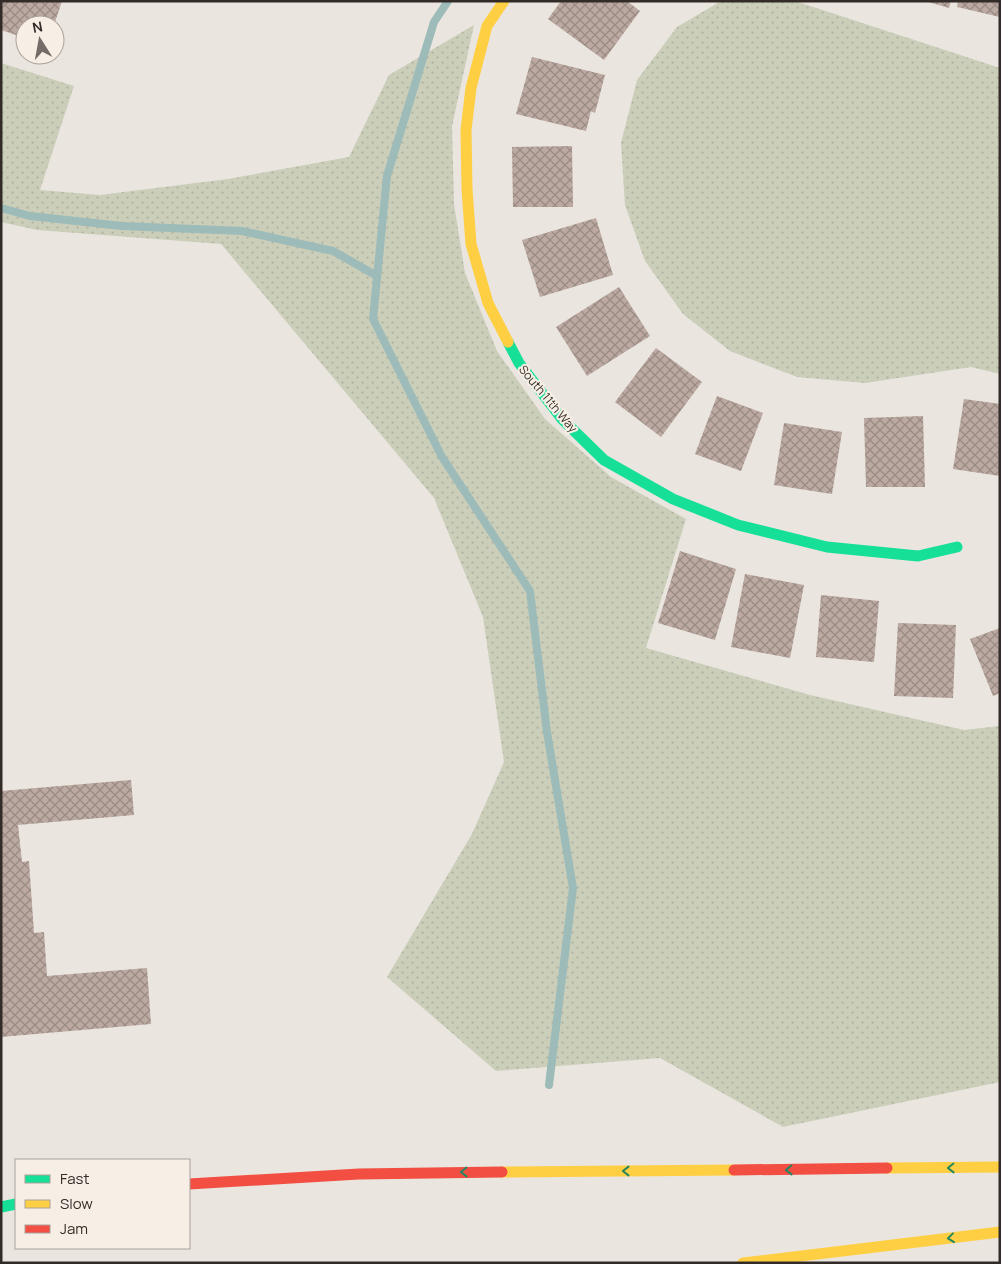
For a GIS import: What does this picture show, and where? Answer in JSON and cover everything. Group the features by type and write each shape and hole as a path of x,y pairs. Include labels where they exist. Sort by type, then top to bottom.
{"main road":[{"name":"South 11th Way","path":"504,1 487,26 471,88 466,130 471,244 488,303 519,364 562,419 604,460 673,499 738,525 836,548 918,556 958,547"},
{"path":"190,1184 359,1174 1000,1167"},
{"path":"1,1207 15,1204"},
{"path":"744,1263 1000,1232"}],"green space":[{"path":"721,1 795,1 1000,68 1000,374 971,367 865,383 797,377 730,351 683,314 645,261 625,205 621,143 637,80 677,27"},
{"path":"474,25 452,126 454,204 465,273 497,351 545,419 611,477 686,519 646,648 810,695 964,730 1000,726 1000,1082 783,1127 660,1058 496,1071 387,977 472,834 504,762 483,617 434,498 221,244 37,230 1,222 1,63 74,86 40,190 100,195 228,179 349,157 389,75"}],"building":[{"path":"1,1 62,1 57,15 15,15 15,35 1,30"},
{"path":"561,1 627,1 640,11 604,60 548,19"},
{"path":"925,1 951,1 949,8"},
{"path":"958,1 1000,1 1000,17 957,7"},
{"path":"532,57 605,75 595,113 591,111 586,131 516,114"},
{"path":"572,146 573,207 513,207 512,147"},
{"path":"596,218 613,275 540,297 522,240"},
{"path":"619,287 650,336 587,376 556,327"},
{"path":"656,348 702,382 661,437 615,402"},
{"path":"717,396 763,413 741,471 695,454"},
{"path":"964,399 1000,404 1000,476 953,469"},
{"path":"923,416 925,487 866,487 864,418"},
{"path":"784,423 842,432 832,494 774,485"},
{"path":"680,551 736,569 715,640 658,623"},
{"path":"745,574 804,585 790,658 731,647"},
{"path":"821,595 879,601 874,662 816,657"},
{"path":"898,623 956,625 953,698 894,696"},
{"path":"1000,628 1000,693 993,696 970,639"},
{"path":"131,780 134,815 18,825 22,862 29,861 34,933 44,932 47,976 147,968 151,1024 1,1037 1,791"}],"waterway":[{"path":"448,1 434,22 387,176 373,319 442,457 530,591 547,732 573,888 549,1085"},
{"path":"1,208 30,216 122,226 242,231 333,251 377,276"}],"traffic: fast":[{"path":"508,342 519,363 562,419 604,460 673,499 738,525 827,547 918,556 957,547"},
{"path":"1,1207 15,1204"}],"traffic: slow":[{"path":"504,1 487,26 471,88 466,130 467,189 471,244 488,303 508,342"},
{"path":"887,1168 1000,1167"},
{"path":"502,1172 734,1170"},
{"path":"743,1263 1000,1232"}],"traffic: jam":[{"path":"734,1170 887,1168"},
{"path":"190,1184 359,1174 502,1172"}]}
